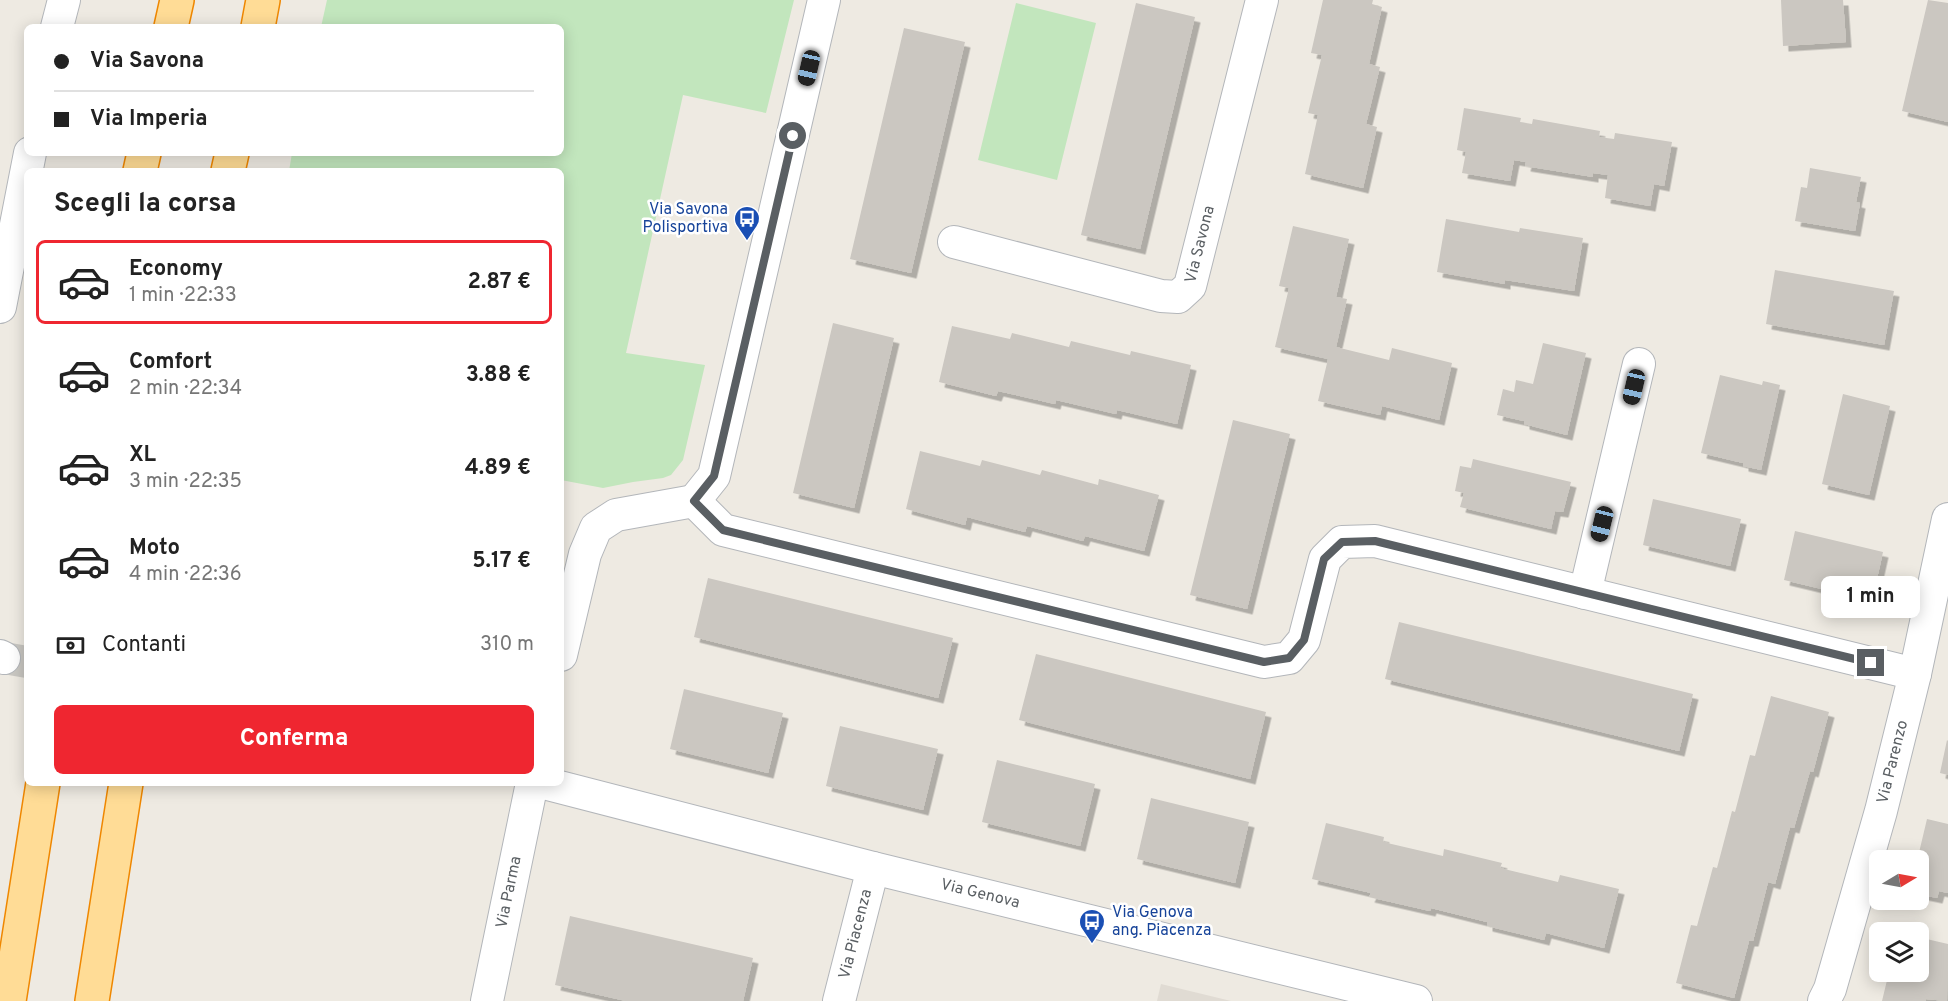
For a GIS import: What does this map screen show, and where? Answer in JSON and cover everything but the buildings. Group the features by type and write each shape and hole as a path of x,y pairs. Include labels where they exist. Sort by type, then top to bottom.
{"highway":[{"path":"172,24 177,0"},
{"path":"259,24 263,0"},
{"path":"9,1001 43,786"},
{"path":"92,1001 126,786"}],"street":[{"path":"58,24 64,0"},
{"path":"564,642 585,554 596,528 616,515 694,501 714,476 824,0"},
{"name":"Via Savona","path":"954,242 1161,296 1178,297 1190,286 1262,0"},
{"path":"0,307 24,184"},
{"path":"1585,593 1640,364"},
{"path":"694,501 723,530 1264,662 1289,658 1304,640 1324,559 1342,542 1375,541 1914,674"},
{"name":"Via Parenzo","path":"1824,1001 1830,989 1881,811 1948,519"},
{"name":"Via Parma","path":"487,1001 531,786"},
{"name":"Via Genova","path":"556,786 873,868 1416,1001"},
{"name":"Via Piacenza","path":"839,1001 873,868"}],"shaded area":[{"path":"1161,984 1231,1001 1157,1001"}],"green space":[{"path":"327,0 794,0 766,113 683,95 626,353 705,365 683,460 671,475 603,488 564,481 564,168 290,168 292,156 564,156 564,24 322,24"},
{"path":"1016,3 1096,23 1057,180 978,160"}],"tunnel":[{"path":"4,658 24,661"}],"place":[{"name":"Via Savona Polisportiva","path":"747,242"},
{"name":"Via Genova ang. Piacenza","path":"1092,945"}],"route":[{"path":"793,136 714,476 694,501 723,530 1264,662 1289,658 1304,640 1324,559 1342,542 1375,541 1871,663"}]}
